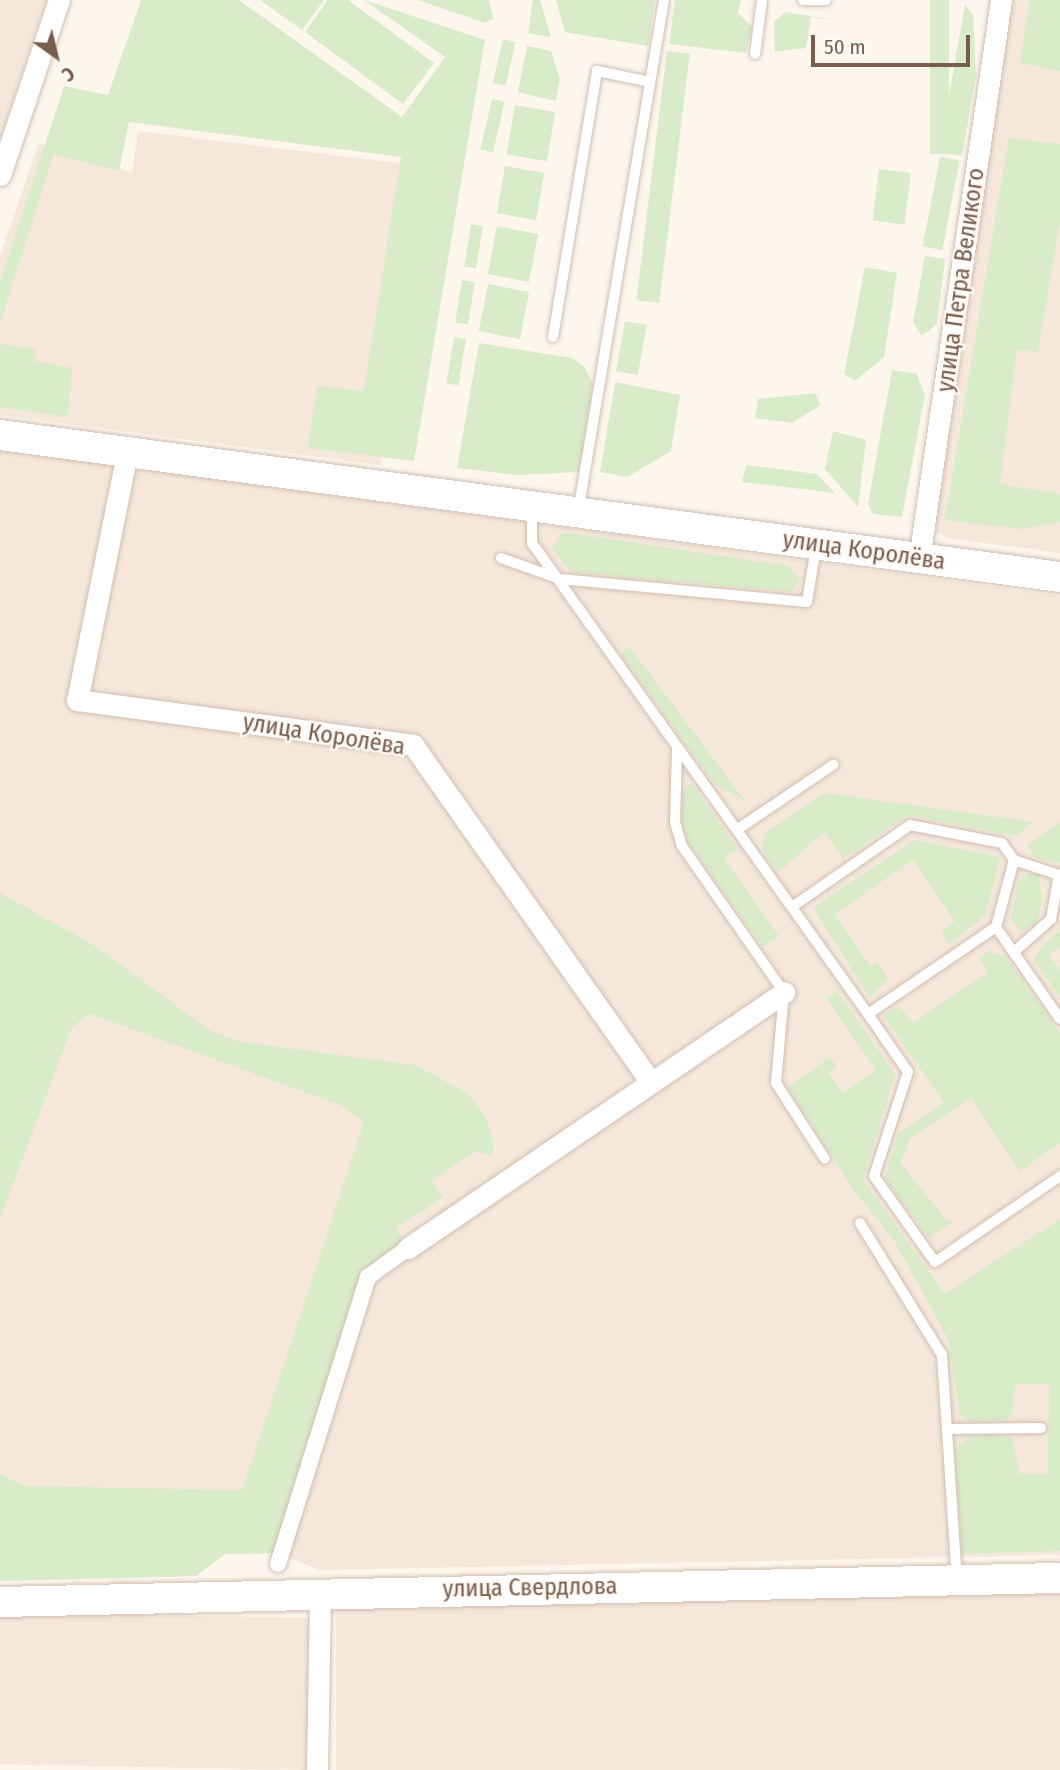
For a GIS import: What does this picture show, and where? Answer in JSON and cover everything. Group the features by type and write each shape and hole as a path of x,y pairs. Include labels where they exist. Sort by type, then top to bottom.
{"main road":[{"name":"улица Королёва","path":"0,435 532,509 1060,577"},
{"name":"улица Свердлова","path":"0,1602 320,1592 1060,1578"}],"street":[{"path":"0,175 59,0"},
{"name":"улица Петра Великого","path":"919,559 1002,0"},
{"name":"улица Королёва","path":"127,453 77,700 413,745 651,1083"},
{"path":"278,1564 368,1276 784,992"},
{"path":"317,1770 320,1592"}],"lane":[{"path":"578,514 664,0"},
{"path":"755,54 762,0"},
{"path":"803,0 826,0"},
{"path":"553,337 597,71 650,82"},
{"path":"532,509 532,542 908,1072 874,1176 935,1262 1060,1176"},
{"path":"501,558 560,579 807,602 817,544"},
{"path":"677,748 675,822 682,846 784,992 776,1083 825,1159"},
{"path":"738,829 833,765"},
{"path":"792,907 910,825 1002,843 1014,860 1059,874 1051,919 1014,952"},
{"path":"868,1014 996,927 1014,860"},
{"path":"996,927 1060,1019"},
{"path":"860,1223 942,1355 957,1579"},
{"path":"947,1430 1041,1428"}],"shaded area":[{"path":"0,0 47,0 0,140"},
{"path":"1007,0 1060,0 1060,553 946,538 931,528"},
{"path":"138,131 423,166 381,465 0,415 0,256 39,143 132,173"},
{"path":"0,449 1060,596 1060,1555 320,1570 277,1553 226,1554 196,1576 0,1581"},
{"path":"336,1594 1060,1594 1060,1770 336,1770"},
{"path":"0,1613 312,1618 309,1770 0,1765"}],"green space":[{"path":"141,0 239,0 402,117 445,57 364,0 485,40 414,461 308,448 317,386 364,391 401,157 129,122 119,171 54,154 0,323 0,282 64,86 108,95"},
{"path":"260,0 324,0 302,30"},
{"path":"328,0 348,0 434,63 403,104 305,32"},
{"path":"418,0 489,0 493,19 485,23"},
{"path":"533,0 540,0 551,37 528,33"},
{"path":"556,0 655,0 648,46 565,32"},
{"path":"675,0 741,0 738,13 752,27 746,53 669,44"},
{"path":"930,0 949,0 949,154 930,154"},
{"path":"1030,0 1060,0 1060,71 1020,63"},
{"path":"965,5 973,15 976,76 962,156 939,152"},
{"path":"785,12 833,20 811,17 806,48 775,52 774,22"},
{"path":"503,39 516,42 506,86 493,83"},
{"path":"527,46 551,51 560,79 556,101 518,92"},
{"path":"667,51 690,54 659,303 636,300"},
{"path":"492,99 505,102 493,153 480,150"},
{"path":"515,105 555,112 547,161 506,154"},
{"path":"1009,138 1060,144 1060,222 1038,352 1017,350 1000,484 1060,494 1060,522 1020,529 945,520"},
{"path":"940,157 960,161 942,250 923,246"},
{"path":"505,166 544,173 536,220 497,213"},
{"path":"879,169 911,173 904,225 873,221"},
{"path":"471,224 483,226 476,268 464,266"},
{"path":"497,226 538,234 529,282 488,274"},
{"path":"925,256 945,259 937,324 922,336 913,322"},
{"path":"865,267 897,273 884,357 855,381 844,374"},
{"path":"462,280 475,282 468,325 455,322"},
{"path":"488,284 529,292 520,339 479,331"},
{"path":"625,321 647,325 638,375 616,371"},
{"path":"454,337 466,339 458,385 447,383"},
{"path":"479,343 572,358 584,366 593,384 579,472 517,475 457,468"},
{"path":"0,344 36,350 35,361 72,368 68,417 0,407"},
{"path":"892,370 917,374 925,395 902,517 873,514 868,504"},
{"path":"615,382 680,395 671,451 627,477 600,472"},
{"path":"815,393 821,405 792,423 755,418 758,399"},
{"path":"833,431 866,440 858,507 825,469"},
{"path":"746,465 817,474 835,493 742,482"},
{"path":"570,533 789,566 800,580 791,592 571,572 552,548 561,534"},
{"path":"627,646 745,801 715,785 622,655"},
{"path":"692,784 738,849 724,858 779,936 763,947 689,843 681,822 683,789"},
{"path":"825,793 1034,822 1016,836 908,815 843,859 824,832 778,873 762,850 764,834"},
{"path":"1060,822 1060,863 1036,858 1027,845"},
{"path":"915,840 1000,857 985,916 949,944 941,931 955,921 913,860 835,914 870,966 877,962 888,979 870,998 813,908"},
{"path":"1038,872 1042,901 1036,924 1021,931 1011,920 1017,887 1022,876"},
{"path":"0,893 97,947 209,1030 240,1042 415,1065 467,1093 486,1117 494,1145 490,1156 476,1151 432,1181 443,1197 396,1228 407,1245 366,1274 277,1553 225,1554 196,1576 0,1581 0,1474 24,1486 242,1490 364,1122 343,1106 90,1014 72,1027 0,1219"},
{"path":"1060,929 1060,947 1049,954 1060,970 1060,997 1033,958"},
{"path":"988,951 1006,957 1060,1033 1060,1143 1020,1171 971,1098 910,1138 900,1163 947,1221 955,1220 929,1238 885,1178 898,1133 944,1103 883,1014 900,1007 913,1023 988,972 979,958"},
{"path":"837,991 895,1074 863,1180 945,1294 1060,1219 1060,1551 962,1554 954,1449 971,1436 999,1434 1013,1439 1019,1473 1048,1474 1049,1384 1015,1384 1012,1415 1005,1420 970,1421 960,1414 948,1339 894,1240 853,1189 788,1087 830,1057 837,1067 829,1073 843,1093 876,1070 826,998"}]}
